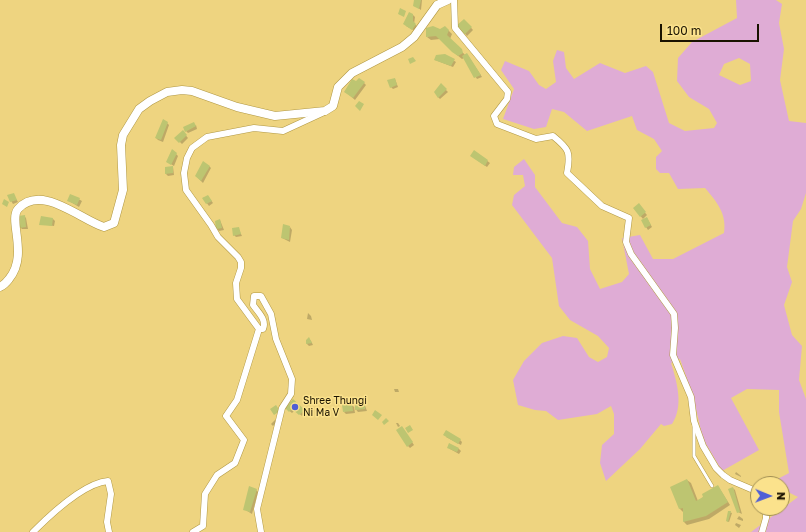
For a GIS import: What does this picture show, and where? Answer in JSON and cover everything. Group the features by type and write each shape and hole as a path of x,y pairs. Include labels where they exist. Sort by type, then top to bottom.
{"street":[{"path":"259,329 237,299 236,283 241,268 241,262 218,237 186,190 184,173 187,158 192,148 207,137 254,128 283,131 325,111 332,106 338,87 352,73 402,47 414,36 437,5 448,0"},
{"path":"454,0 455,28 508,92 507,99 494,116 497,124 536,139 553,136 566,147 570,158 567,173 602,206 629,218 626,242 630,254 674,314 675,328 673,355 690,397 694,421 703,446 716,468 730,480 750,489"},
{"path":"0,287 4,286 13,274 19,249 14,218 16,211 26,202 42,200 59,204 69,208 82,218 104,227 114,223 123,190 121,145 123,135 139,109 150,101 167,92 182,90 192,91 237,107 275,116 325,111"},
{"path":"193,532 203,526 205,494 217,475 235,463 244,440 226,416 237,400 259,329 263,329 263,319 253,305 254,296 257,295 261,296 271,314 276,339 292,379 291,394 282,408 257,508 261,532"},
{"path":"33,532 65,503 97,482 108,481 111,494 107,522 109,532"},
{"path":"762,532 766,516"}],"lane":[{"path":"694,421 692,429 694,456 712,486"}],"shaded area":[{"path":"736,0 776,0 782,4 779,23 784,49 780,80 789,121 806,123 806,193 801,209 793,221 787,267 792,282 784,305 792,335 802,346 799,380 806,399 806,532 751,532 772,516 790,516 790,503 798,497 790,493 790,476 783,476 789,473 779,412 779,390 747,389 731,398 759,450 722,471 703,439 693,396 680,359 671,363 677,386 679,402 676,417 672,424 664,426 661,424 640,449 606,481 600,463 602,445 614,434 614,414 611,406 597,414 558,420 546,411 535,410 518,405 513,380 524,361 542,343 563,336 577,338 589,357 598,362 607,357 609,348 598,336 570,320 559,306 552,258 512,205 514,195 525,186 523,175 513,175 514,167 524,159 535,175 535,187 562,223 577,227 588,241 590,269 600,289 622,282 629,274 622,238 640,235 653,259 673,259 724,233 725,226 720,209 705,188 678,189 669,173 660,173 656,169 656,157 662,151 654,139 637,130 632,116 587,131 564,112 552,109 546,127 534,129 503,119 514,89 501,70 505,61 529,71 539,85 546,89 556,82 553,61 557,50 564,52 566,68 574,79 600,63 625,73 646,66 653,72 669,123 685,131 714,128 717,123 709,109 689,97 677,81 678,58 692,42 737,18","holes":["739,58 750,64 751,81 740,85 719,75 724,64"]}],"building":[{"path":"414,0 421,0 419,9 413,6"},
{"path":"400,8 406,11 404,17 398,14"},
{"path":"409,12 413,14 413,21 416,24 412,30 403,24"},
{"path":"464,19 472,27 464,35 456,26"},
{"path":"433,26 440,29 445,26 449,30 447,35 462,49 463,53 458,56 436,36 426,37 426,28"},
{"path":"467,53 481,75 474,78 462,56"},
{"path":"445,54 455,59 451,66 434,60 436,55"},
{"path":"413,57 416,61 410,64 408,59"},
{"path":"359,78 365,82 353,98 344,92 352,79 356,81"},
{"path":"395,78 397,85 390,88 387,80"},
{"path":"441,83 447,89 438,98 434,92"},
{"path":"359,101 364,104 360,111 355,106"},
{"path":"163,119 168,122 161,140 155,138"},
{"path":"194,122 196,126 185,132 183,127"},
{"path":"183,130 187,135 179,143 174,138"},
{"path":"172,149 177,153 171,165 166,162"},
{"path":"474,150 488,160 485,166 470,156"},
{"path":"203,161 210,166 201,181 195,176"},
{"path":"173,166 173,173 165,174 165,167"},
{"path":"14,193 17,200 10,202 7,195"},
{"path":"70,194 80,198 77,205 67,201"},
{"path":"208,195 212,201 206,204 202,198"},
{"path":"4,199 9,202 7,207 2,204"},
{"path":"639,203 646,212 640,217 633,208"},
{"path":"25,215 26,227 19,228 18,216"},
{"path":"41,216 53,218 52,226 39,225"},
{"path":"647,217 651,225 645,228 641,220"},
{"path":"220,219 222,228 216,229 215,221"},
{"path":"283,224 290,226 289,240 281,238"},
{"path":"239,227 241,234 233,236 232,228"},
{"path":"309,337 312,343 306,344 306,340"},
{"path":"293,399 305,410 299,415 292,409 289,412 285,408"},
{"path":"365,402 365,409 355,410 355,403"},
{"path":"352,404 353,411 343,412 342,405"},
{"path":"276,405 280,411 274,415 270,409"},
{"path":"375,410 382,415 378,420 372,415"},
{"path":"386,418 389,421 384,425 382,422"},
{"path":"410,425 413,430 408,433 405,428"},
{"path":"402,426 413,442 407,447 396,430"},
{"path":"446,430 461,439 458,444 443,435"},
{"path":"449,443 459,448 457,452 447,448"},
{"path":"687,479 696,501 703,497 702,494 718,485 728,502 706,516 683,522 683,508 679,509 670,487"},
{"path":"249,486 257,489 250,512 243,510"},
{"path":"733,487 740,512 737,513 728,489"},
{"path":"728,511 731,511 728,522 726,521"}],"place":[{"name":"Shree Thungi Ni Ma V","path":"295,407"}]}
